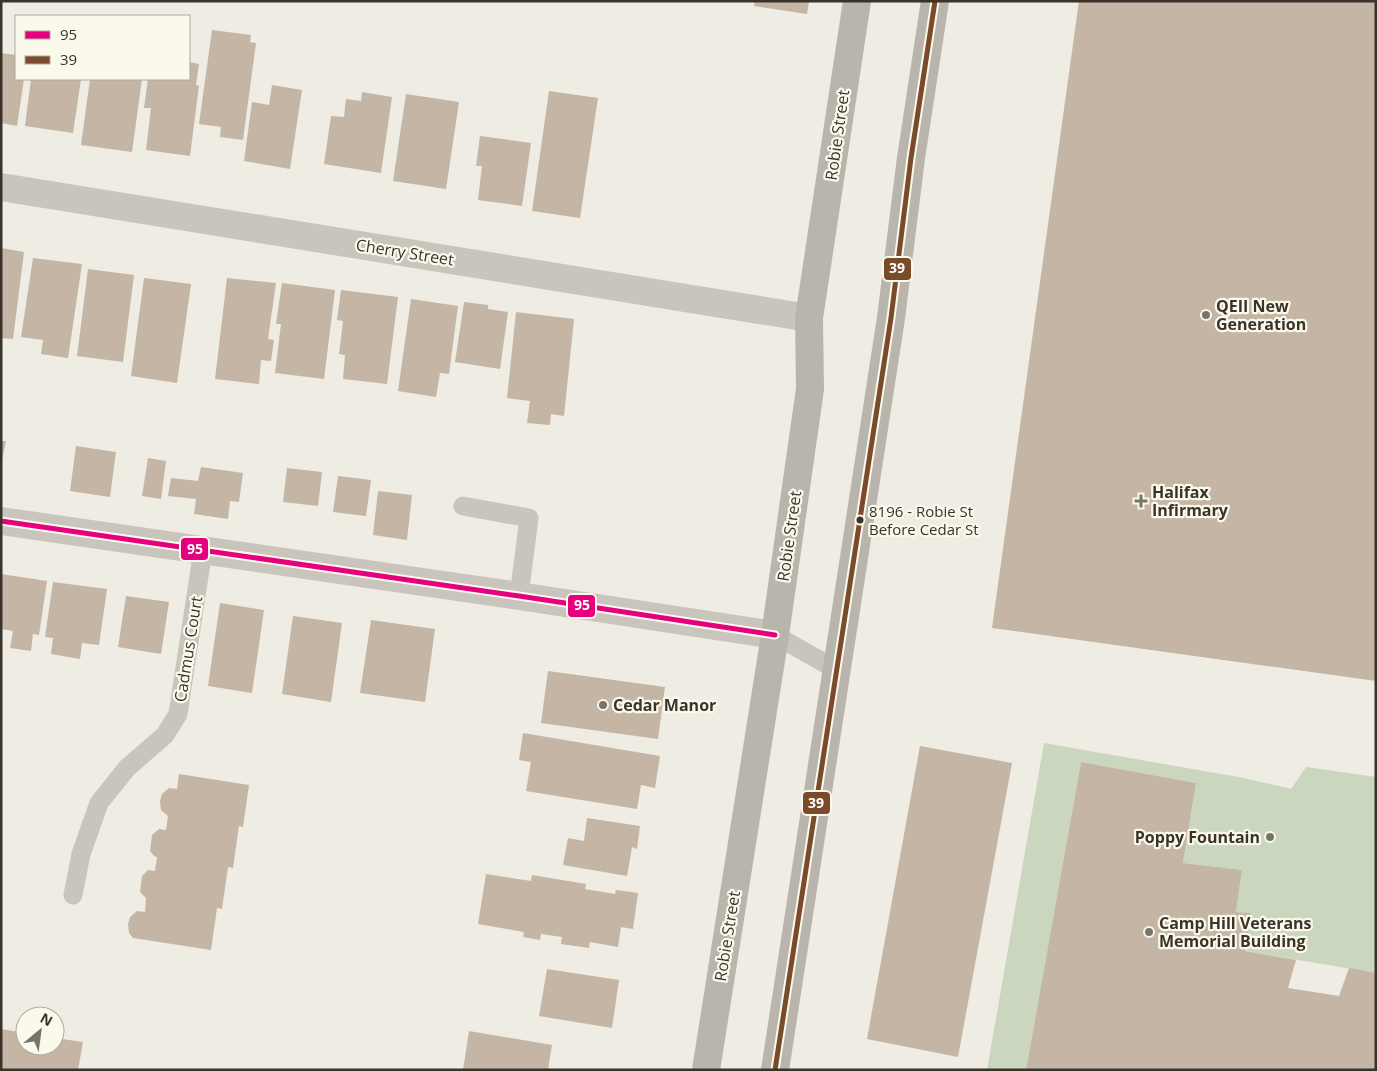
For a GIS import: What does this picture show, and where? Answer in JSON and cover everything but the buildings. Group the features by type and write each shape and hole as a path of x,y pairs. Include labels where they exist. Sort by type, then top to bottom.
{"main road":[{"name":"Robie Street","path":"706,1070 775,635 810,389 810,318 857,1"},
{"path":"775,1070 835,669 891,318 911,158 935,1"}],"street":[{"name":"Cherry Street","path":"1,187 810,318"},
{"path":"1,521 775,635"}],"lane":[{"path":"462,506 529,518 519,596"},
{"name":"Cadmus Court","path":"73,895 82,854 99,803 127,768 165,735 178,714 203,550"},
{"path":"775,635 835,669"}],"green space":[{"path":"1044,743 1244,778 1291,789 1306,767 1376,777 1376,973 1245,951 1251,913 1236,912 1242,870 1183,863 1196,783 1081,762 1026,1070 987,1070"}],"transit line":[{"name":"39","path":"775,1070 891,318 911,158 935,1"},
{"name":"95","path":"1,521 775,635"}],"place":[{"name":"QEII New Generation","path":"1206,315"},
{"name":"Halifax Infirmary","path":"1141,501"},
{"name":"8196 - Robie St Before Cedar St","path":"860,520"},
{"name":"Cedar Manor","path":"603,705"},
{"name":"Poppy Fountain","path":"1270,837"},
{"name":"Camp Hill Veterans Memorial Building","path":"1149,932"}]}
